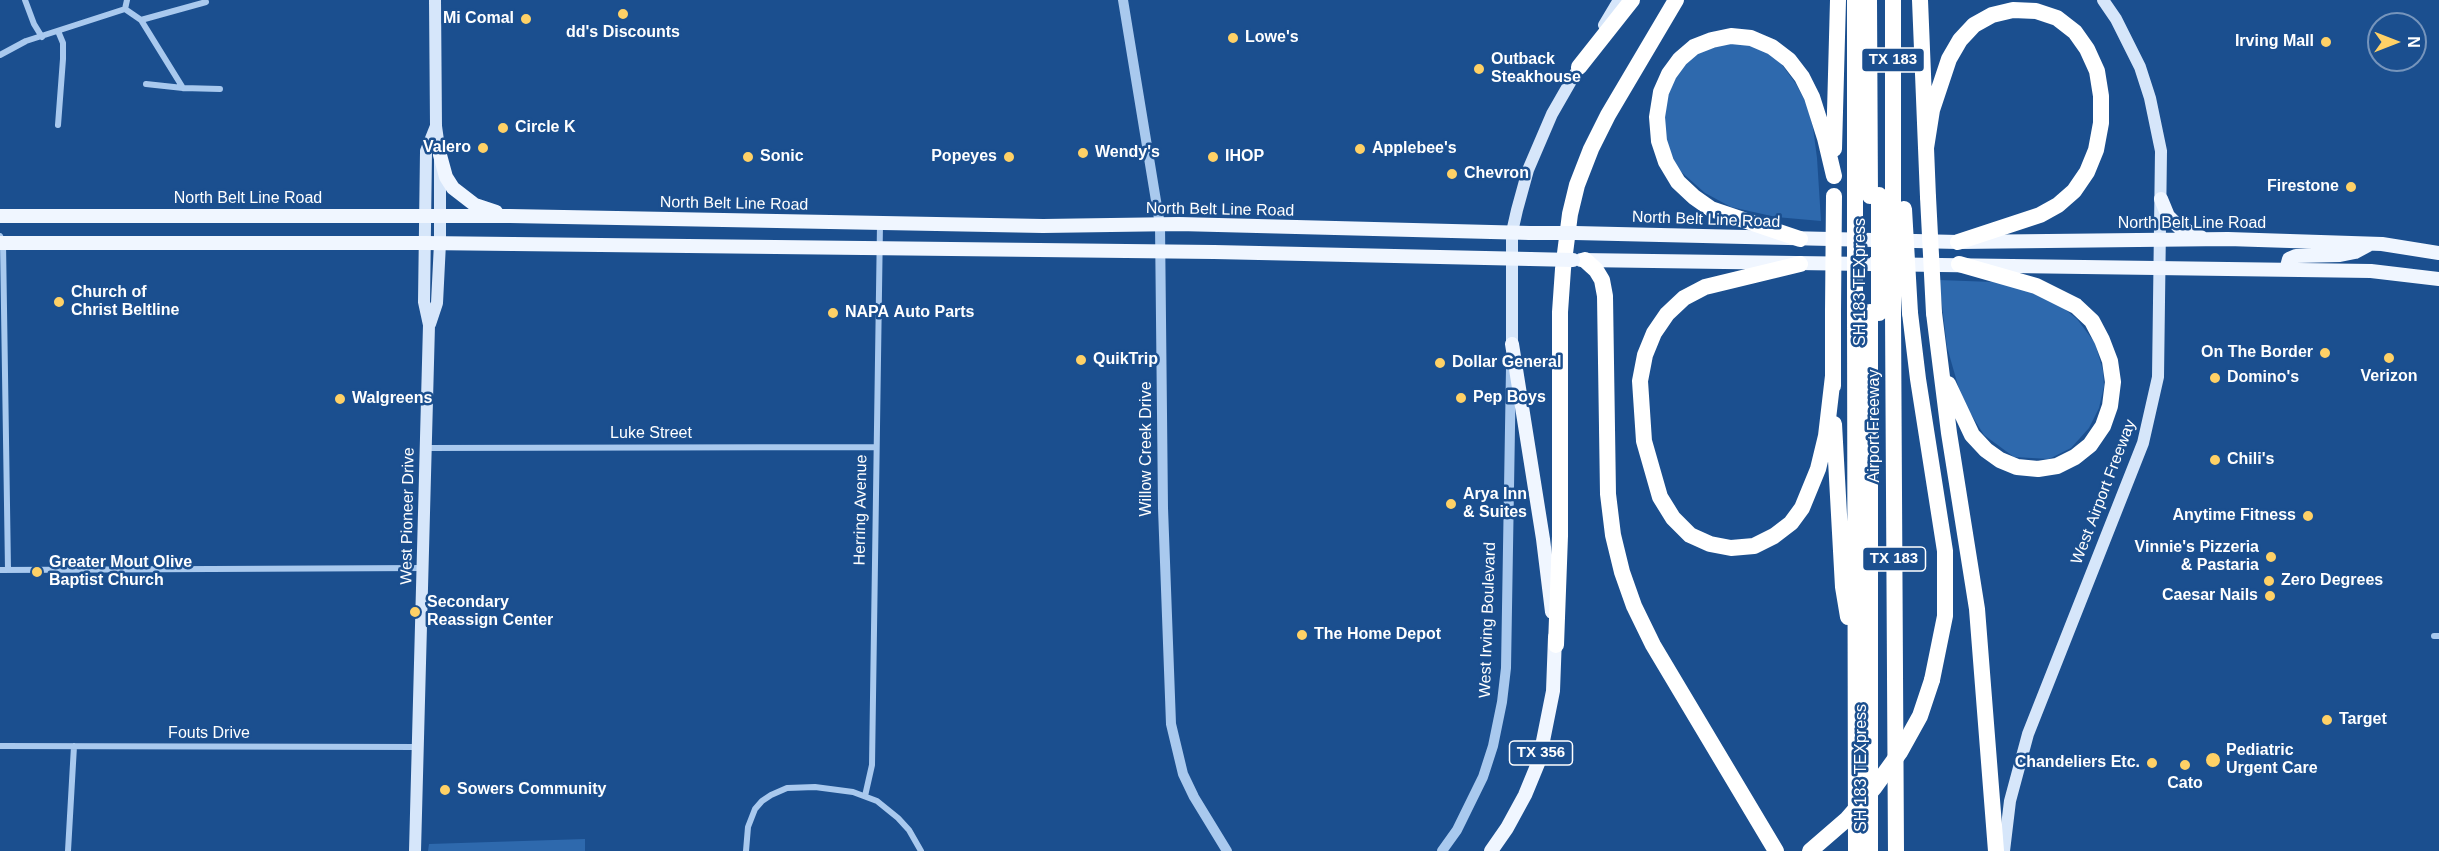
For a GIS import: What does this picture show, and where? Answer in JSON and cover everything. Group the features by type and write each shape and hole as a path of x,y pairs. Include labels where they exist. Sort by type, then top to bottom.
{"highway":[{"path":"1578,67 1632,0"},
{"path":"1556,645 1560,536 1560,312 1570,214 1577,185 1608,115 1676,0"},
{"path":"1838,0 1833,376 1843,587 1856,665"},
{"name":"Airport Freeway","path":"1855,0 1880,196 1896,851"},
{"name":"SH 183 TEXpress","path":"1869,0 1880,196"},
{"name":"SH 183 TEXpress","path":"1879,0 1882,313 1881,851"},
{"name":"Airport Freeway","path":"1880,196 1893,120 1893,0"},
{"path":"1920,0 1935,313 1939,354 1976,601 1996,851"},
{"path":"1926,148 1932,110 1949,59 1960,40 1974,25 1992,15 2013,10 2036,11 2057,18 2075,32 2087,49 2097,70 2102,123 2096,150 2087,172 2074,191 2058,205 2040,215 1959,242"},
{"path":"1800,239 1711,209 1678,182 1666,162 1659,141 1657,117 1661,92 1669,74 1680,59 1694,47 1712,40 1731,36 1751,38 1772,47 1789,60 1802,77 1812,97 1834,176"},
{"path":"1810,851 1847,819 1874,789 1900,752 1920,716 1932,680 1945,616 1945,551 1918,379 1882,313 1880,196"},
{"path":"1579,260 1596,270 1602,280 1605,296 1608,494 1613,535 1622,572 1634,606 1653,645 1776,851"},
{"path":"1800,264 1705,287 1684,298 1666,314 1654,333 1645,355 1640,381 1644,441 1660,497 1673,518 1690,534 1710,544 1731,548 1754,546 1774,536 1791,523 1802,508 1818,469 1826,436 1833,376"},
{"path":"1939,354 1952,395 1972,435 1986,450 2000,460 2017,467 2038,469 2057,466 2075,457 2090,445 2103,426 2110,406 2113,382 2110,361 2092,321 2076,306 2046,290 1959,264"},
{"name":"Airport Freeway","path":"1856,851 1856,665 1882,313"},
{"name":"SH 183 TEXpress","path":"1870,851 1882,313"}],"main road":[{"name":"West Pioneer Drive","path":"429,325 437,303 440,243 440,155 435,126 435,0"},
{"path":"1512,232 1531,164 1552,114 1619,0"},
{"name":"West Airport Freeway","path":"2004,851 2010,801 2028,734 2143,442 2158,377 2161,151 2150,98 2128,41 2103,0"},
{"name":"West Pioneer Drive","path":"415,851 429,325 424,302 426,151 435,126"},
{"path":"440,155 446,177 463,198 475,205 510,216"},
{"path":"2161,199 2168,216 2179,227 2191,234 2209,239"},
{"name":"North Belt Line Road","path":"0,216 510,216 1043,226 1160,225 1959,242 2209,239 2370,244 2439,253"},
{"path":"196,242 200,216"},
{"name":"West Irving Boulevard","path":"1512,232 1512,344"},
{"path":"1,240 880,248 1800,264 2160,267 2372,271 2439,279"},
{"path":"2286,270 2289,259 2296,256 2340,255 2355,252 2370,244"},
{"path":"1512,344 1543,539 1556,645"},
{"name":"TX 356","path":"1491,851 1525,795 1539,761 1548,727 1556,645"}],"street":[{"path":"25,0 34,24 42,37"},
{"path":"125,9 127,0"},
{"name":"Willow Creek Drive","path":"1123,0 1160,225 1163,517 1171,724 1183,774 1216,837 1227,851"},
{"path":"141,20 206,2"},
{"path":"0,55 18,45 125,9"},
{"path":"125,9 141,20 183,88"},
{"path":"58,32 63,43 58,125"},
{"path":"146,84 220,89"},
{"name":"Herring Avenue","path":"865,795 872,765 880,223"},
{"path":"1,240 8,570"},
{"name":"West Irving Boulevard","path":"1442,851 1457,830 1483,777 1493,746 1502,702 1506,668 1512,344"},
{"name":"Luke Street","path":"426,448 875,447"},
{"path":"0,570 423,568"},
{"name":"Fouts Drive","path":"0,746 418,747"},
{"path":"68,851 74,746"},
{"path":"746,851 748,827 755,809 779,790 815,787 839,789 865,795 877,801 909,830 921,851"}],"shaded area":[{"path":"1744,43 1766,50 1780,62 1796,84 1807,105 1817,158 1821,221 1776,217 1731,207 1705,193 1678,169 1667,144 1664,123 1668,93 1680,69 1697,53 1727,44"},
{"path":"1939,280 1993,282 2026,288 2056,302 2077,319 2095,343 2103,371 2104,386 2099,408 2089,428 2071,448 2049,459 2014,457 1984,435 1964,403 1959,389 1947,347"},
{"path":"585,839 585,851 428,851 429,844"}],"place":[{"name":"dd's Discounts","path":"623,14"},
{"name":"Mi Comal","path":"526,19"},
{"name":"Lowe's","path":"1233,38"},
{"name":"Irving Mall","path":"2326,42"},
{"name":"Outback Steakhouse","path":"1479,69"},
{"name":"Circle K","path":"503,128"},
{"name":"Valero","path":"483,148"},
{"name":"Applebee's","path":"1360,149"},
{"name":"Wendy's","path":"1083,153"},
{"name":"Sonic","path":"748,157"},
{"name":"Popeyes","path":"1009,157"},
{"name":"IHOP","path":"1213,157"},
{"name":"Chevron","path":"1452,174"},
{"name":"Firestone","path":"2351,187"},
{"name":"Church of Christ Beltline","path":"59,302"},
{"name":"NAPA Auto Parts","path":"833,313"},
{"name":"On The Border","path":"2325,353"},
{"name":"Verizon","path":"2389,358"},
{"name":"QuikTrip","path":"1081,360"},
{"name":"Dollar General","path":"1440,363"},
{"name":"Domino's","path":"2215,378"},
{"name":"Pep Boys","path":"1461,398"},
{"name":"Walgreens","path":"340,399"},
{"name":"Chili's","path":"2215,460"},
{"name":"Arya Inn & Suites","path":"1451,504"},
{"name":"Anytime Fitness","path":"2308,516"},
{"name":"Vinnie's Pizzeria & Pastaria","path":"2271,557"},
{"name":"Greater Mout Olive Baptist Church","path":"37,572"},
{"name":"Zero Degrees","path":"2269,581"},
{"name":"Caesar Nails","path":"2270,596"},
{"name":"Secondary Reassign Center","path":"415,612"},
{"name":"The Home Depot","path":"1302,635"},
{"name":"Target","path":"2327,720"},
{"name":"Pediatric Urgent Care","path":"2213,760"},
{"name":"Chandeliers Etc.","path":"2152,763"},
{"name":"Cato","path":"2185,765"},
{"name":"Sowers Community","path":"445,790"}]}
